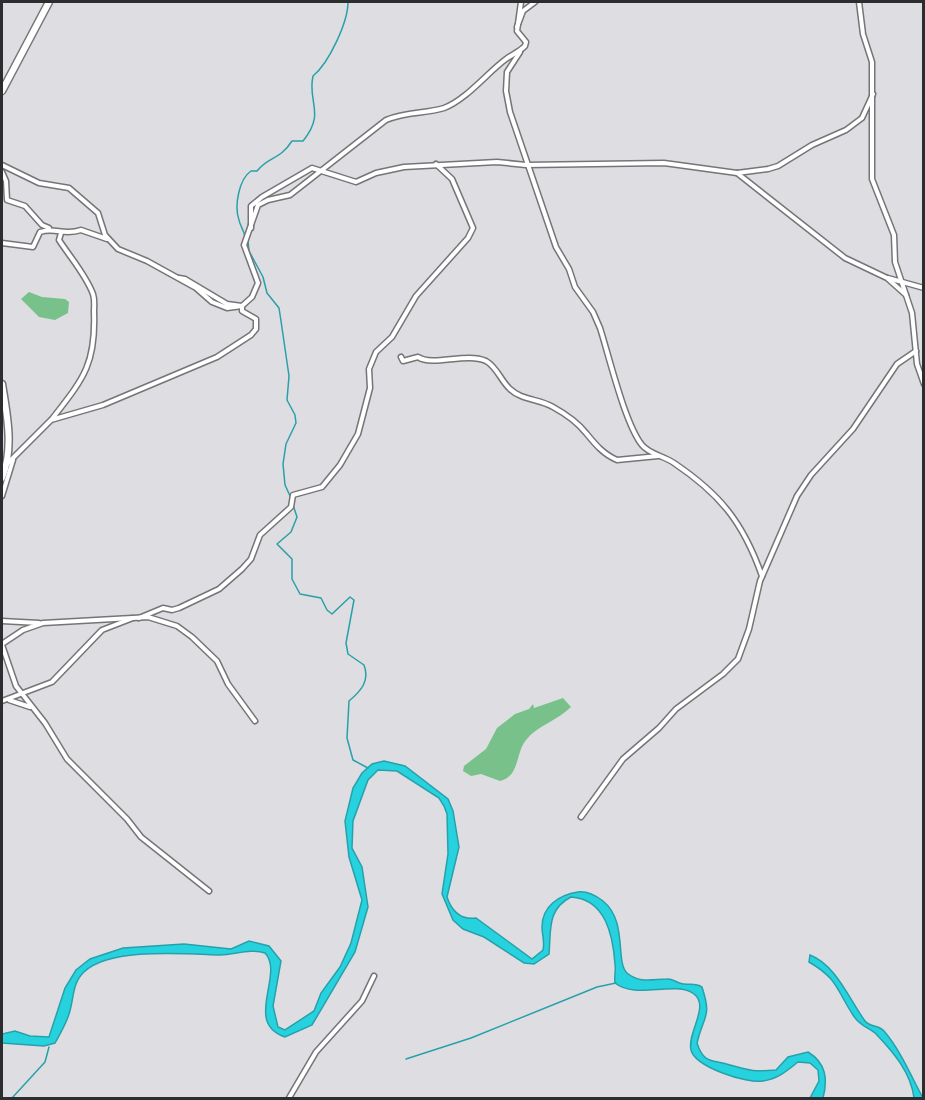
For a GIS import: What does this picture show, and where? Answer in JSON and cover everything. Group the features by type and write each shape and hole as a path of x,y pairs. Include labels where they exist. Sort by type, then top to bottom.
{"main road":[{"path":"2,91 49,2"},
{"path":"2,384 7,413 8,461 2,478"}],"street":[{"path":"521,2 517,31 526,42 507,72 506,91 527,165 556,247 569,269 575,287 593,312 600,328 633,427 642,445 659,456 671,460 722,501 747,540 762,576"},
{"path":"517,27 523,10 535,2"},
{"path":"859,2 863,34 872,62 870,169 894,235 895,262 915,324 917,364 924,384"},
{"path":"2,172 6,181 7,200 26,206 42,225 61,233 70,234 81,230 107,240 118,249 185,279 227,304 242,306 252,297 258,283 244,245 258,205 290,195 386,120 404,112 440,109 452,105 494,72 504,60 520,52"},
{"path":"251,229 251,206 308,169 322,170 356,182 389,170 436,164 497,162 527,165 664,164 738,173 778,166 812,145 846,129 866,114 873,94"},
{"path":"139,618 163,608 172,610 179,608 219,589 251,559 260,536 291,507 293,495 322,487 340,465 358,434 370,388 369,369 376,352 392,337 416,296 468,238 473,228 452,178 436,164"},
{"path":"2,165 39,183 69,188 78,193 98,213 107,240"},
{"path":"738,173 845,258 887,278 924,288"},
{"path":"2,243 28,249 33,247 40,232 50,229"},
{"path":"2,496 8,461 51,420 72,395 93,353 94,297 59,240 61,233"},
{"path":"887,278 906,296"},
{"path":"51,420 103,405 124,394 180,374 226,351 256,329 256,319 242,311 242,306"},
{"path":"581,817 623,759 659,728 676,709 735,664 749,629 762,576 797,496 811,475 853,429 897,364 916,351"},
{"path":"400,357 403,361 418,357 421,360 460,357 483,360 494,368 510,390 554,407 585,431 596,446 611,458 616,460 659,456"},
{"path":"2,701 52,682 102,630 133,618"},
{"path":"2,621 43,623 139,618 166,621 192,637 217,661 228,684 255,721"},
{"path":"2,646 23,630 43,623"},
{"path":"2,646 9,670 22,693 67,759 127,819 141,837 209,891"},
{"path":"2,646 2,658"},
{"path":"8,700 32,708"},
{"path":"289,1098 316,1052 362,1001 374,976"}],"green space":[{"path":"29,292 42,297 65,299 69,302 68,313 55,320 39,317 21,299"},
{"path":"563,698 571,707 526,740 514,770 506,778 500,781 481,774 471,776 463,771 464,766 486,749 497,728 515,714 529,709 533,704 534,708"}],"water":[{"path":"384,761 405,766 448,799 453,811 459,847 447,897 458,914 466,918 476,918 532,959 543,950 542,927 548,907 564,896 578,892 594,895 611,909 616,919 622,960 627,973 642,980 669,979 702,987 707,1011 697,1043 706,1058 748,1070 769,1071 776,1070 788,1057 808,1052 819,1061 824,1072 823,1098 810,1098 819,1081 818,1070 810,1063 798,1062 778,1076 755,1081 722,1073 702,1062 691,1050 692,1036 699,1013 698,999 686,990 634,990 615,983 614,953 609,931 600,912 583,899 571,897 558,908 552,921 549,954 534,964 524,963 484,937 463,929 453,920 442,894 448,854 447,814 444,806 439,798 397,771 378,770 368,780 353,821 352,848 362,867 368,907 355,952 312,1025 285,1037 273,1030 267,1021 265,1010 271,973 270,962 265,953 254,951 220,955 169,953 130,955 96,964 80,976 68,1018 55,1043 44,1046 2,1043 2,1034 15,1031 30,1036 49,1037 65,988 76,970 90,959 123,948 184,944 231,949 249,941 269,946 281,961 273,1006 278,1027 285,1030 314,1011 321,993 340,967 351,943 362,900 349,857 345,821 353,788 362,773 372,764"},
{"path":"810,955 835,974 867,1023 884,1031 901,1055 923,1098 914,1098 909,1080 895,1056 874,1032 856,1019 836,985 819,968 809,962"}],"waterway":[{"path":"245,237 238,214 237,200 243,180 251,171 257,171 266,162 283,152 292,141 303,141 310,131 315,115 312,93 313,76 325,62 336,42 345,20 348,2"},
{"path":"248,241 249,251 263,277 267,293 279,308 289,376 287,400 295,415 296,423 286,444 283,464 285,485 291,498"},
{"path":"293,505 297,517 291,532 277,544 292,559 292,579 300,594 321,598 327,610 332,614 350,597 354,600 346,643 348,654 364,665 366,676 361,689 349,701 347,738 353,760 368,768"},
{"path":"406,1059 471,1038 597,987 616,983"},
{"path":"12,1098 45,1062 49,1047"}]}
